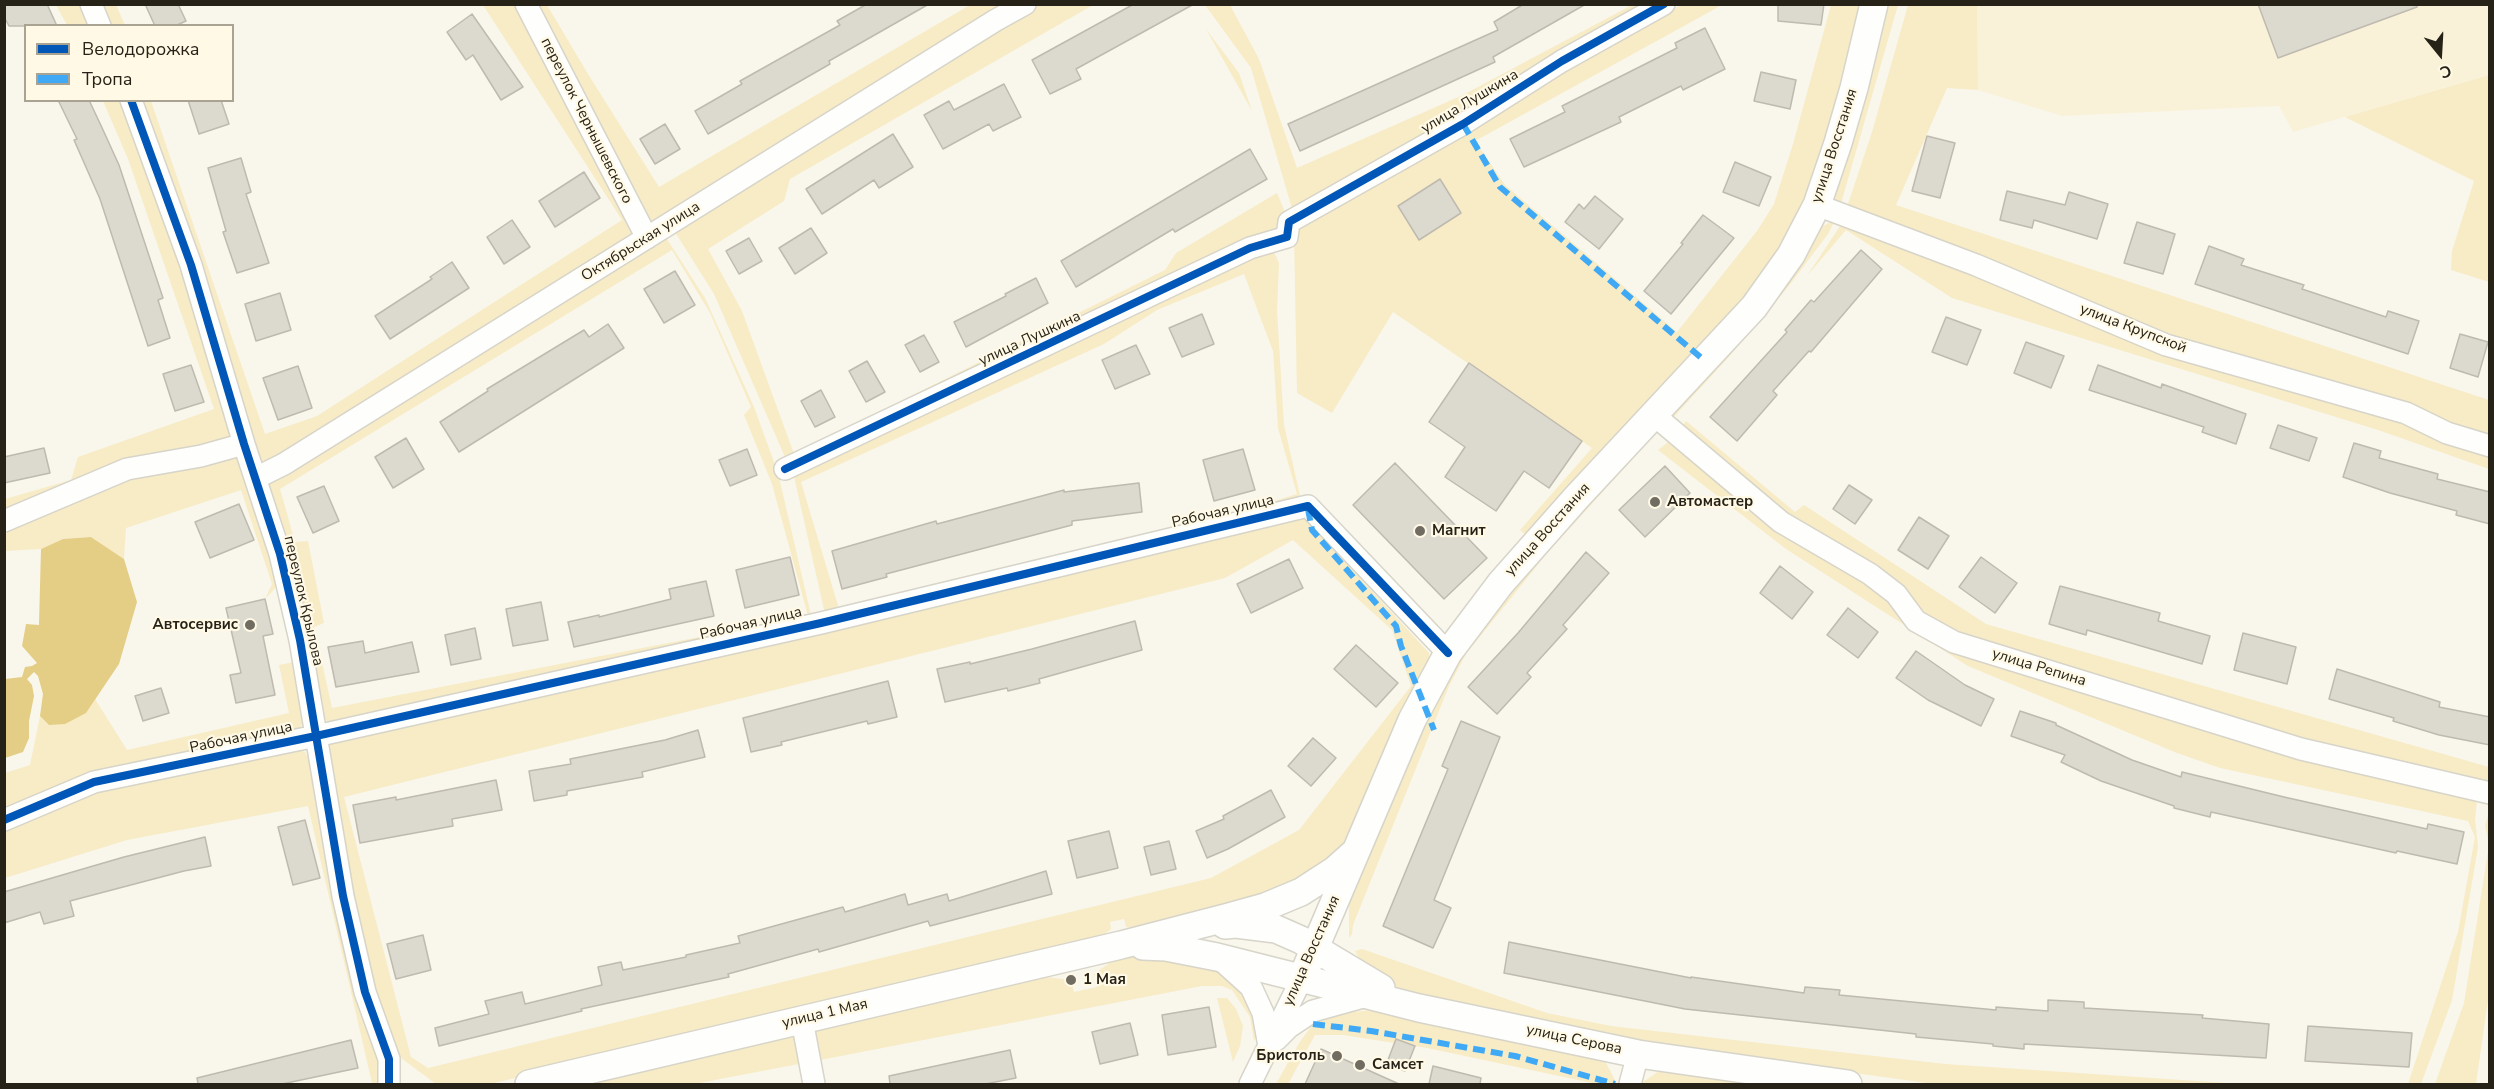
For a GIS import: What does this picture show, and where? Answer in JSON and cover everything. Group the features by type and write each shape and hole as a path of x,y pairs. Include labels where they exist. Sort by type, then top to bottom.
{"main road":[{"name":"улица Восстания","path":"1302,978 1412,720 1448,653 1500,584 1754,307 1791,255 1817,205 1854,88 1874,4"},
{"name":"улица 1 Мая","path":"529,1084 1121,945 1265,907 1301,892 1335,870 1357,850"},
{"path":"1336,898 1336,918 1340,941 1349,962 1372,989"},
{"path":"1183,929 1236,924 1276,929 1315,949 1372,989"},
{"name":"улица 1 Мая","path":"1121,945 1166,947 1302,978"},
{"name":"улица Серова","path":"1302,978 1372,989 1419,1008 1638,1054 1848,1084"}],"street":[{"path":"91,4 99,24"},
{"name":"переулок Чернышевского","path":"526,4 646,238"},
{"name":"Октябрьская улица","path":"255,478 284,464 1025,4"},
{"name":"улица Лушкина","path":"785,469 1288,229 1463,124 1562,61 1664,4"},
{"name":"переулок Крылова","path":"132,102 191,265 290,592 344,896 365,992 389,1059 389,1084"},
{"name":"улица Крупской","path":"1817,205 1976,265 2166,345 2406,413 2447,433 2490,446"},
{"name":"улица Репина","path":"1654,415 1781,522 1870,574 1896,594 1916,621 1954,642 2301,749 2490,793"},
{"path":"4,521 127,469 201,456 244,444"},
{"name":"Рабочая улица","path":"4,820 94,782 316,736 809,625 1308,506 1448,653"},
{"path":"1217,957 1251,987 1263,1013 1269,1046"},
{"name":"улица Восстания","path":"1250,1084 1302,978"},
{"path":"1269,1046 1289,1027 1313,1011 1372,989"},
{"path":"802,1020 814,1084"},
{"path":"1630,1084 1638,1054"}],"shaded area":[{"path":"56,5 85,5 93,24 66,24"},
{"path":"98,5 116,5 125,24 107,24"},
{"path":"483,5 521,5 639,235 265,465 258,463 137,102 151,102 265,434 317,416 622,220"},
{"path":"533,5 547,5 659,187 970,5 1015,5 650,230"},
{"path":"1036,5 1093,5 790,179 784,201 708,249 742,311 794,454 1165,270 1176,253 1277,193 1289,222 1274,236 788,464 714,294 673,229 999,23"},
{"path":"1205,5 1230,5 1259,59 1297,168 1463,95 1632,5 1650,5 1459,119 1293,212 1251,68"},
{"path":"1682,5 1722,5 1475,141 1505,185 1677,332 1757,231 1774,204 1831,5 1861,5 1845,77 1812,187 1777,257 1746,300 1527,536 1520,530 1592,448 1393,312 1332,413 1297,393 1294,236 1296,225 1658,15"},
{"path":"1886,5 1898,5 1840,207 1833,196"},
{"path":"1908,5 1977,5 1978,90 1947,88 1896,205 2489,400 2489,440 2164,337 1846,210 1872,132"},
{"path":"1977,5 2489,5 2489,75 2293,132 2279,106 2062,116 1978,90"},
{"path":"1206,29 1239,73 1252,111"},
{"path":"2490,75 2489,282 2451,270 2452,251 2474,181 2345,117"},
{"path":"103,102 123,102 158,192 232,435 223,445 5,517 5,499 71,480 78,457 214,409 128,159"},
{"path":"1835,220 1828,234 1788,287 1727,359 1670,421 1667,418 1803,259 1823,226"},
{"path":"1842,223 2405,419 2445,443 2489,457 2489,469 2378,430 1952,298 1846,230 1807,276"},
{"path":"665,236 705,298 754,407 778,473 812,619 332,726 321,715 267,488 271,479","holes":["672,250 710,313 751,407 744,415 772,484 808,616 332,708 314,627 324,623 308,541 295,542 280,489"]},
{"path":"1274,252 1279,263 1277,311 1284,425 1301,500 1217,519 1297,494 1278,428 1273,351 1244,274 1157,310 1104,344 801,482 839,609 825,614 793,472 1243,260"},
{"path":"1686,421 1795,512 1804,505 1986,624 2489,767 2489,785 2306,741 1958,634 1921,615 1786,517 1680,429"},
{"path":"1655,430 1658,431 1548,552 1466,654 1449,686 1349,938 1349,904 1368,856 1426,718 1463,651 1545,551"},
{"path":"1672,439 1889,596 1911,625 2468,793 2477,801 2475,819 2478,847 2452,1000 2421,1084 2408,1084 2458,932 2475,837 2468,821 2220,768 2177,753 1968,666 1786,549 1658,450"},
{"path":"229,454 239,457 280,583 265,599 272,584 241,490 126,528 124,559 91,537 63,539 41,549 5,551 5,526 129,474"},
{"path":"1304,517 1429,653 1430,665 1347,843 1301,883 1139,929 1126,927 1124,919 1110,922 1111,929 1098,939 490,1084 436,1084 397,1055 374,989 352,897 327,739","holes":["1293,540 1392,630 1411,686 1299,830 1211,878 428,1068 411,1057 344,797 1225,578"]},
{"path":"91,537 124,559 137,602 119,664 86,713 65,724 49,725 40,716 43,694 38,676 34,672 27,679 32,685 34,696 29,721 29,738 23,752 5,758 5,679 22,677 25,667 37,663 22,646 26,624 39,625 41,549 63,539"},
{"path":"294,662 304,718 301,727 293,734 5,813 5,773 30,765 40,716 49,725 86,713 95,699 127,750 289,713 279,665"},
{"path":"296,748 305,752 312,766 380,1062 382,1084 367,1084 372,1083 308,806 127,840 5,878 5,828 97,789"},
{"path":"2489,812 2489,845 2485,826"},
{"path":"2489,845 2489,993 2476,1084 2435,1084 2464,1003"},
{"path":"1362,949 1547,1013 1611,1026 1945,1064 2241,1084 1927,1083 1643,1044 1416,997 1385,983 1362,964 1355,951"},
{"path":"1131,954 1225,971 1239,984 1259,1030 1254,1041 1250,1017 1232,990 1222,986 1202,986 815,1061 810,1028 1037,976 1071,980 1074,992 1097,987 1094,974 1119,956"},
{"path":"1217,998 1227,998 1236,1009 1243,1026 1240,1046 1233,1062"},
{"path":"1372,1010 1604,1059 1617,1084 1597,1084 1427,1048 1343,1035 1315,1035 1288,1084 1276,1084 1299,1043 1313,1024 1335,1014"},
{"path":"797,1032 804,1063 694,1084 575,1084"},
{"path":"1659,1071 1760,1084 1640,1084"}],"building":[{"path":"4,4 47,4 56,24 9,26 4,17"},
{"path":"145,4 178,4 186,21 179,24 154,24"},
{"path":"867,4 929,4 708,134 695,111 742,84 740,81 840,25 837,21"},
{"path":"1134,4 1194,4 1076,69 1081,79 1050,94 1032,60"},
{"path":"1524,4 1586,4 1493,57 1495,62 1300,151 1288,124 1498,30 1494,22"},
{"path":"1778,4 1824,4 1821,25 1778,21"},
{"path":"2258,4 2417,4 2417,7 2278,58"},
{"path":"472,14 523,87 501,100 473,55 466,60 447,32"},
{"path":"1705,28 1725,69 1683,90 1681,86 1619,117 1621,122 1524,167 1510,139 1565,112 1562,106 1677,48 1675,43"},
{"path":"1761,72 1796,80 1790,109 1754,101"},
{"path":"1004,84 1021,117 993,131 989,124 943,149 924,115 949,101 954,110"},
{"path":"59,102 90,102 119,165 163,298 158,300 170,338 148,346 100,199 74,140 77,139"},
{"path":"189,102 222,102 229,124 199,134"},
{"path":"665,124 680,149 655,164 640,139"},
{"path":"893,134 913,167 879,188 874,180 822,214 806,189"},
{"path":"1927,136 1955,143 1940,198 1912,191"},
{"path":"1250,149 1267,179 1175,232 1173,229 1076,287 1061,261"},
{"path":"241,158 251,192 246,194 269,263 237,273 223,232 226,231 208,168"},
{"path":"1735,162 1771,177 1759,206 1723,192"},
{"path":"584,172 600,198 555,227 539,201"},
{"path":"1440,179 1461,213 1419,240 1398,206"},
{"path":"2007,191 2065,205 2069,192 2108,204 2097,239 2034,220 2032,228 2000,220"},
{"path":"1595,196 1623,219 1599,249 1565,222 1579,204 1584,209"},
{"path":"1703,215 1734,238 1671,314 1644,291 1683,244 1681,243"},
{"path":"512,220 530,247 504,264 487,237"},
{"path":"2137,222 2175,234 2163,274 2124,263"},
{"path":"811,228 827,253 795,274 779,248"},
{"path":"749,238 762,261 739,274 726,251"},
{"path":"2209,246 2244,259 2241,265 2304,285 2302,289 2386,317 2388,311 2419,321 2408,354 2195,284"},
{"path":"1861,250 1882,269 1811,352 1809,351 1773,391 1777,395 1737,441 1710,417 1787,332 1785,330 1811,300 1814,302"},
{"path":"452,262 469,288 390,339 375,316 432,279 430,277"},
{"path":"675,271 695,305 664,323 644,289"},
{"path":"1036,278 1048,303 966,347 954,322"},
{"path":"280,293 291,330 256,341 245,304"},
{"path":"1202,314 1214,344 1182,357 1169,328"},
{"path":"1946,317 1981,330 1967,365 1932,352"},
{"path":"608,324 624,348 459,452 440,422 488,391 487,389 584,330 589,337"},
{"path":"2460,334 2488,342 2478,377 2450,368"},
{"path":"924,335 939,362 920,372 905,345"},
{"path":"2026,342 2064,356 2051,388 2014,373"},
{"path":"1136,345 1150,374 1115,389 1102,360"},
{"path":"867,361 885,392 866,402 849,371"},
{"path":"1469,363 1582,441 1549,488 1524,471 1496,511 1445,477 1465,447 1429,422"},
{"path":"191,365 204,402 175,411 163,374"},
{"path":"2098,365 2161,388 2162,384 2246,414 2236,444 2202,432 2204,427 2089,390"},
{"path":"298,366 312,408 278,420 263,378"},
{"path":"821,390 835,417 815,427 801,401"},
{"path":"2278,425 2317,438 2309,461 2270,448"},
{"path":"406,438 424,469 393,488 375,457"},
{"path":"2354,443 2381,451 2379,458 2438,474 2437,479 2490,492 2490,524 2456,515 2457,511 2390,493 2343,477"},
{"path":"44,448 50,473 4,483 4,457"},
{"path":"747,449 757,475 730,486 719,460"},
{"path":"1243,449 1255,490 1214,501 1203,460"},
{"name":"Магнит","path":"1395,463 1487,558 1444,599 1353,505"},
{"name":"Автомастер","path":"1665,466 1690,493 1645,537 1619,510"},
{"path":"1139,483 1142,512 1072,521 1072,525 886,574 887,577 842,589 832,551 936,521 937,524 1064,490 1064,492"},
{"path":"1849,485 1872,500 1855,524 1833,509"},
{"path":"324,486 339,521 313,533 297,497"},
{"path":"239,504 254,540 210,558 195,522"},
{"path":"1919,517 1949,536 1928,569 1898,550"},
{"path":"1586,552 1609,573 1563,625 1567,629 1527,673 1531,677 1497,714 1468,687 1518,633"},
{"path":"790,557 799,595 745,608 736,570"},
{"path":"1981,557 2017,583 1995,613 1959,587"},
{"path":"1289,559 1303,588 1251,613 1237,584"},
{"path":"1780,566 1813,592 1792,619 1760,593"},
{"path":"706,581 714,616 574,647 568,622 599,615 599,617 671,599 669,589"},
{"path":"2060,586 2160,613 2158,621 2210,636 2202,664 2087,630 2086,635 2049,624"},
{"path":"265,599 273,634 263,636 275,695 236,703 230,675 241,673 226,608"},
{"path":"541,602 548,640 513,646 506,609"},
{"path":"1848,608 1878,632 1858,658 1827,635"},
{"path":"1135,621 1142,650 1039,679 1040,683 945,702 937,669 970,662 970,664 1032,649"},
{"path":"475,628 481,659 451,665 445,635"},
{"path":"2243,633 2296,647 2287,684 2234,670"},
{"path":"363,641 365,653 412,642 419,672 336,687 328,647"},
{"path":"1356,645 1398,683 1376,707 1334,669"},
{"path":"1916,651 1965,685 1994,699 1981,726 1928,700 1896,678"},
{"path":"2337,669 2440,702 2439,707 2490,717 2490,745 2439,735 2393,721 2394,718 2329,699"},
{"path":"888,681 897,717 868,724 867,721 781,742 782,745 751,752 743,718"},
{"path":"161,688 169,713 143,721 135,696"},
{"path":"2020,711 2056,723 2132,760 2181,777 2182,772 2427,829 2428,824 2464,832 2457,864 2397,851 2396,853 2211,812 2210,817 2174,808 2174,806 2101,781 2061,762 2065,755 2011,736"},
{"path":"1461,721 1500,737 1434,900 1451,908 1433,948 1383,926 1448,769 1442,766"},
{"path":"698,730 705,757 642,772 643,777 567,791 567,795 534,801 529,771 571,764 570,759 665,740"},
{"path":"1313,738 1336,758 1311,786 1288,766"},
{"path":"496,780 502,810 452,819 453,826 360,843 353,805 396,797 396,800"},
{"path":"1271,790 1285,817 1228,849 1207,858 1196,831 1224,819 1223,816"},
{"path":"305,820 320,878 293,885 278,827"},
{"path":"1109,831 1118,868 1077,878 1068,841"},
{"path":"205,837 211,866 70,901 74,916 44,924 40,912 4,923 4,892 124,857"},
{"path":"1169,841 1176,869 1151,875 1144,847"},
{"path":"1046,871 1052,894 930,926 928,921 819,952 818,949 728,974 729,977 581,1009 582,1011 439,1046 435,1028 489,1014 485,1001 522,992 525,1004 602,985 598,967 621,962 623,970 686,957 686,955 740,943 738,936 843,907 845,912 905,894 908,905 947,894 949,901"},
{"path":"423,935 431,970 396,979 387,944"},
{"path":"1509,942 1691,978 1804,993 1805,987 1840,990 1839,995 1996,1010 1996,1007 2048,1011 2048,1000 2084,1002 2084,1008 2203,1015 2202,1018 2269,1024 2266,1058 2024,1044 2024,1049 1916,1037 1916,1034 1685,1009 1504,973"},
{"path":"1209,1007 1216,1047 1168,1055 1162,1015"},
{"path":"1130,1023 1138,1055 1100,1064 1092,1032"},
{"path":"2308,1026 2412,1033 2409,1067 2305,1061"},
{"path":"1396,1039 1415,1046 1405,1071 1386,1065"},
{"path":"351,1040 358,1068 282,1084 198,1084 197,1078"},
{"path":"1321,1049 1399,1084 1305,1084"},
{"path":"1010,1050 1016,1078 985,1084 890,1084 889,1076"},
{"path":"1433,1066 1481,1078 1480,1084 1429,1084"}],"marked path":[{"path":"1463,124 1500,187 1705,361"},
{"path":"1308,509 1312,530 1396,626 1401,646 1434,730"},
{"path":"1313,1024 1371,1031 1515,1056 1615,1084"}],"cycle path":[{"path":"785,469 1250,248 1287,237 1289,222 1463,124 1562,61 1664,4"},
{"path":"132,102 191,265 244,444 280,554 300,640 343,896 365,992 389,1059 389,1084"},
{"path":"4,820 94,782 316,736 821,623 1308,506 1448,653"}],"place":[{"name":"Автомастер","path":"1655,502"},
{"name":"Магнит","path":"1420,531"},
{"name":"Автосервис","path":"250,625"},
{"name":"1 Мая","path":"1071,980"},
{"name":"Бристоль","path":"1337,1056"},
{"name":"Самсет","path":"1360,1065"}]}
